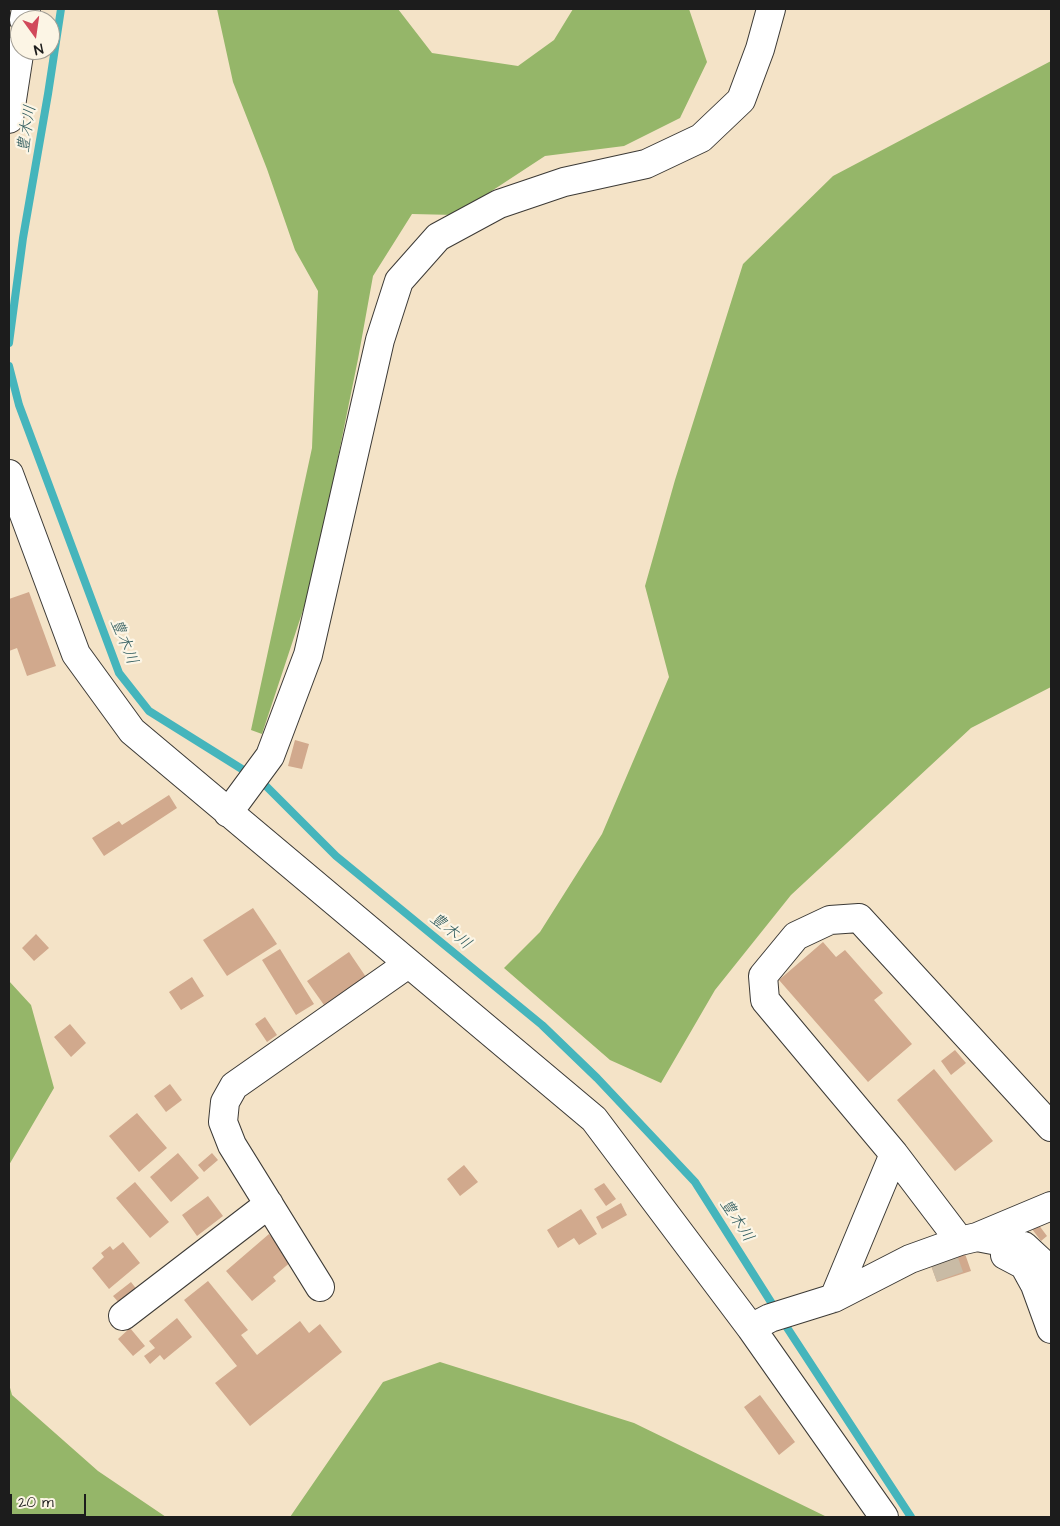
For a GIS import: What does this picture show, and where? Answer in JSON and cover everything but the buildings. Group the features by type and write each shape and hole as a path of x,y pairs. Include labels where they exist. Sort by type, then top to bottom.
{"street":[{"path":"228,813 270,756 308,655 380,340 400,281 438,237 499,204 564,182 646,164 701,138 740,100 760,49 770,9"},
{"path":"9,119 18,60"},
{"path":"9,474 76,654 132,731 594,1119 770,1319 884,1517"},
{"path":"1051,1126 860,918 830,920 796,936 763,976 765,1000 968,1245 1008,1256 1024,1265 1035,1285 1051,1329"},
{"path":"320,1287 232,1145 223,1122 226,1102 234,1086 408,964"},
{"path":"834,1298 894,1154"},
{"path":"123,1316 269,1204"},
{"path":"834,1298 910,1259 968,1245 1051,1206"},
{"path":"968,1245 1024,1246 1051,1271"},
{"path":"770,1319 834,1298 872,1290 932,1268"}],"green space":[{"path":"217,9 398,9 432,53 518,66 554,40 573,9 689,9 707,62 680,118 624,146 545,156 455,215 412,214 373,276 313,580 262,734 251,730 312,448 318,291 295,250 267,169 233,82"},
{"path":"1051,61 1051,687 971,728 791,895 715,990 661,1083 610,1060 504,968 540,932 602,834 669,677 645,586 675,480 743,264 833,176"},
{"path":"9,981 31,1005 54,1088 9,1165"},
{"path":"440,1362 634,1423 827,1517 290,1517 383,1382"},
{"path":"9,1384 12,1395 98,1471 166,1517 9,1517"}],"waterway":[{"name":"豊木川","path":"9,343 23,238 61,9"},
{"name":"豊木川","path":"9,366 19,405 119,673 149,711 261,781 336,856 542,1025 597,1078 695,1182 776,1310"},
{"name":"豊木川","path":"782,1320 911,1517"}],"tunnel":[{"path":"932,1268 966,1256"}]}
